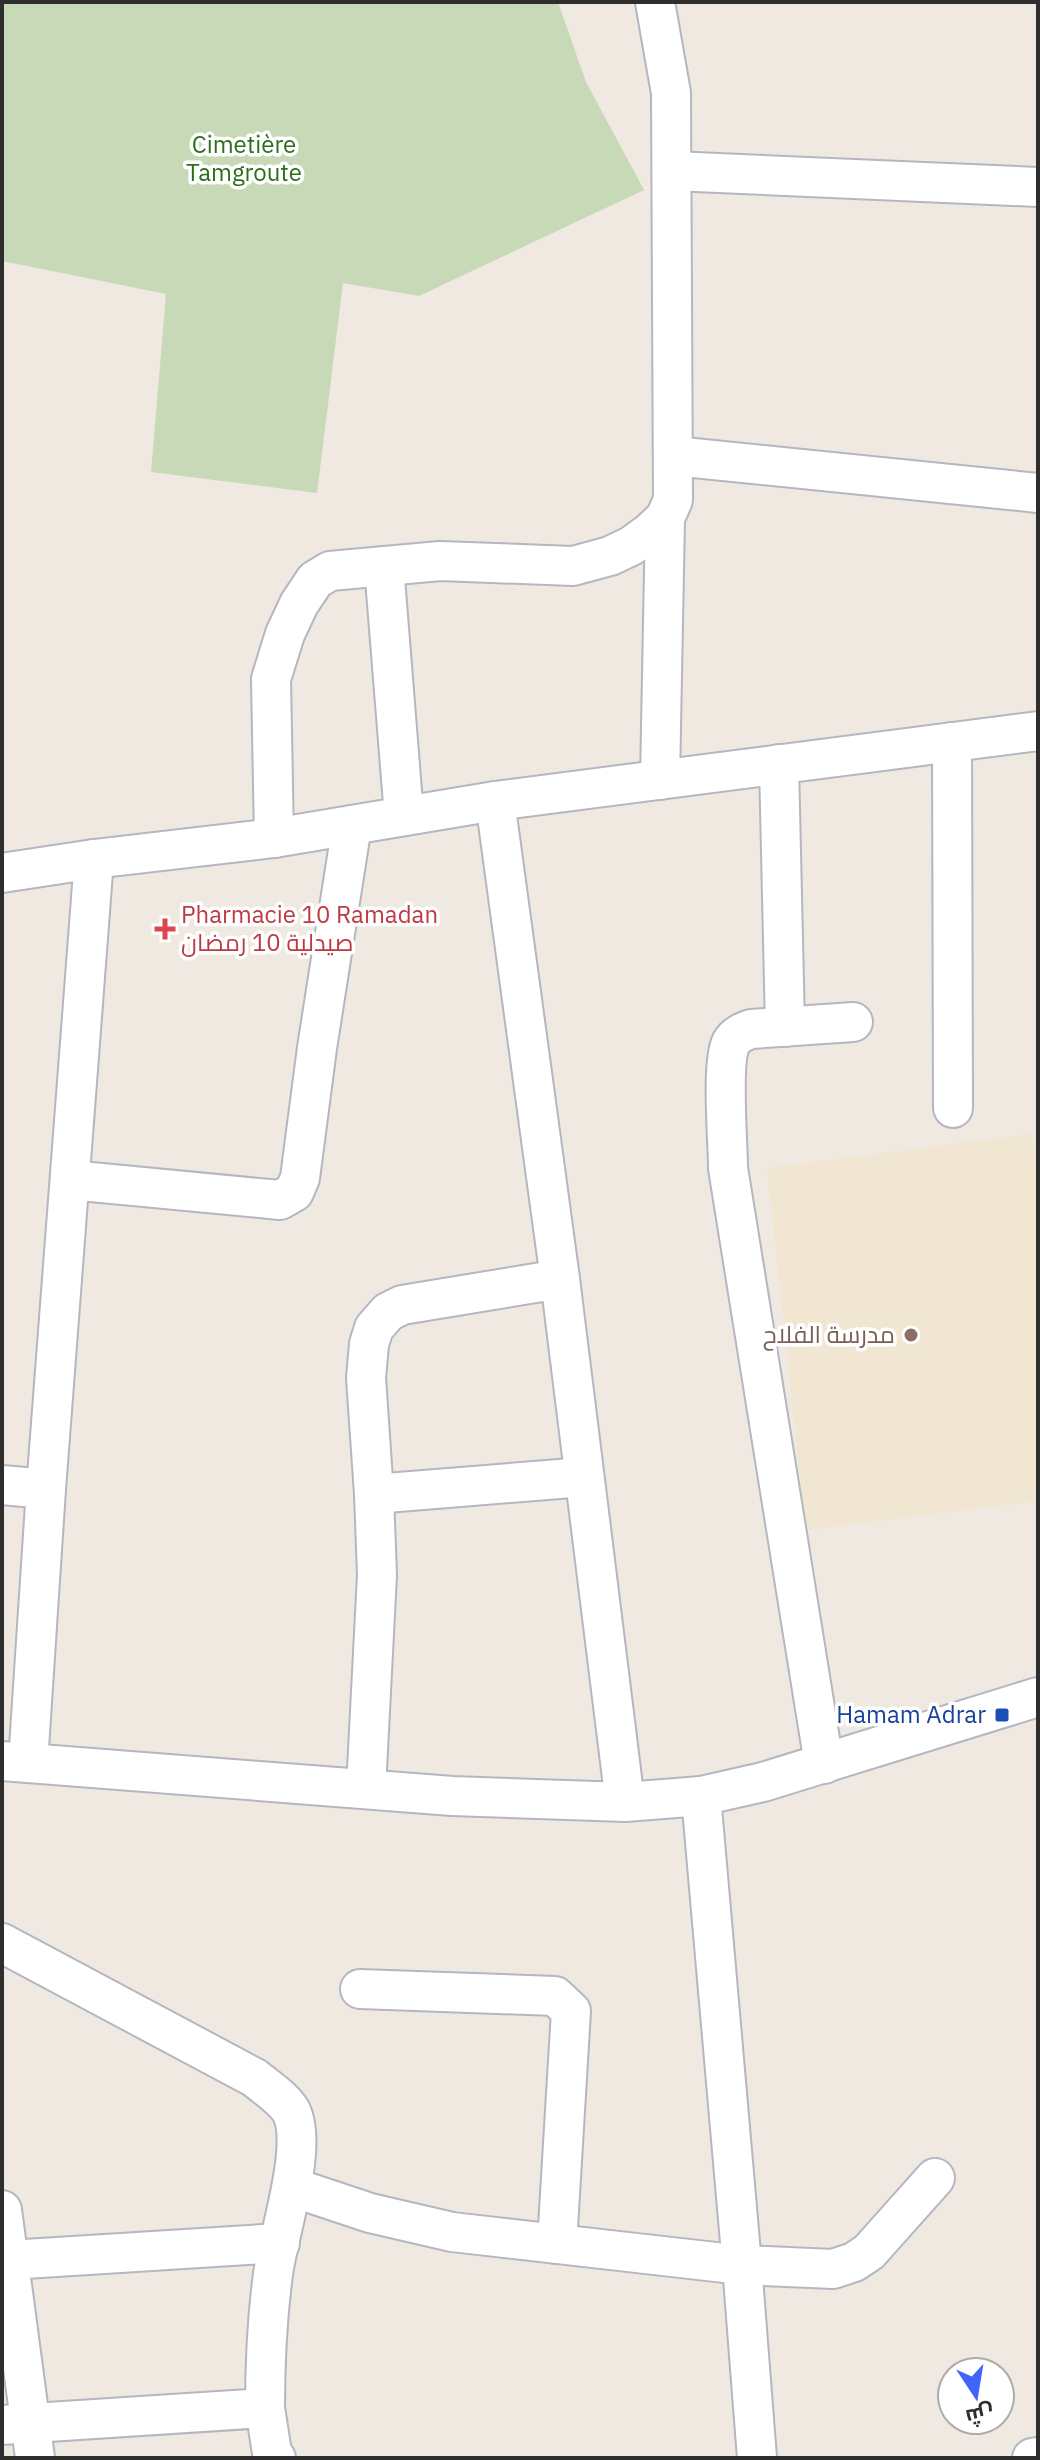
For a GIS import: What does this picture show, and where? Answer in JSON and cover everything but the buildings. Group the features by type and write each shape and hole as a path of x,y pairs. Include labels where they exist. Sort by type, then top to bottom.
{"street":[{"path":"655,2 671,93 673,171 674,456 673,500 665,518 660,780"},
{"path":"673,171 1038,187"},
{"path":"674,456 1038,493"},
{"path":"274,838 271,679 285,634 315,580 330,571 440,561 573,566 610,556 631,546 665,518"},
{"path":"384,566 404,816"},
{"path":"2,873 274,838 495,801 1038,731"},
{"path":"952,742 953,1108"},
{"path":"779,764 785,1027"},
{"path":"495,801 560,1279 625,1802"},
{"path":"70,1180 280,1200 294,1192 300,1178 352,825"},
{"path":"94,859 46,1489 15,1762 366,1789 625,1802 701,1796 763,1782 1038,1697"},
{"path":"824,1764 728,1168 727,1075 730,1045 735,1038 751,1029 853,1022"},
{"path":"366,1789 377,1575 366,1378 374,1328 388,1312 402,1305 560,1279"},
{"path":"374,1494 584,1477"},
{"path":"2,1485 46,1489"},
{"path":"701,1796 757,2458"},
{"path":"2,1943 255,2078 291,2112 296,2130 292,2187 273,2271 267,2337 265,2408 272,2453 276,2458"},
{"path":"360,1989 555,1996 571,2011 557,2244"},
{"path":"292,2187 370,2213 452,2232 742,2265 833,2269 854,2262 869,2252 935,2178"},
{"path":"2,2210 9,2260 22,2435 265,2408"},
{"path":"9,2260 280,2243"}],"shaded area":[{"name":"مدرسة الفلاح","path":"1032,1134 1038,1166 1038,1501 806,1530 767,1168"}],"green space":[{"name":"Cimetière Tamgroute","path":"2,2 558,2 586,82 644,190 419,296 343,283 317,493 151,472 166,294 2,261"}],"place":[{"name":"Pharmacie 10 Ramadan صيدلية 10 رمضان","path":"165,929"},
{"name":"مدرسة الفلاح","path":"911,1335"},
{"name":"Hamam Adrar","path":"1002,1715"}]}
